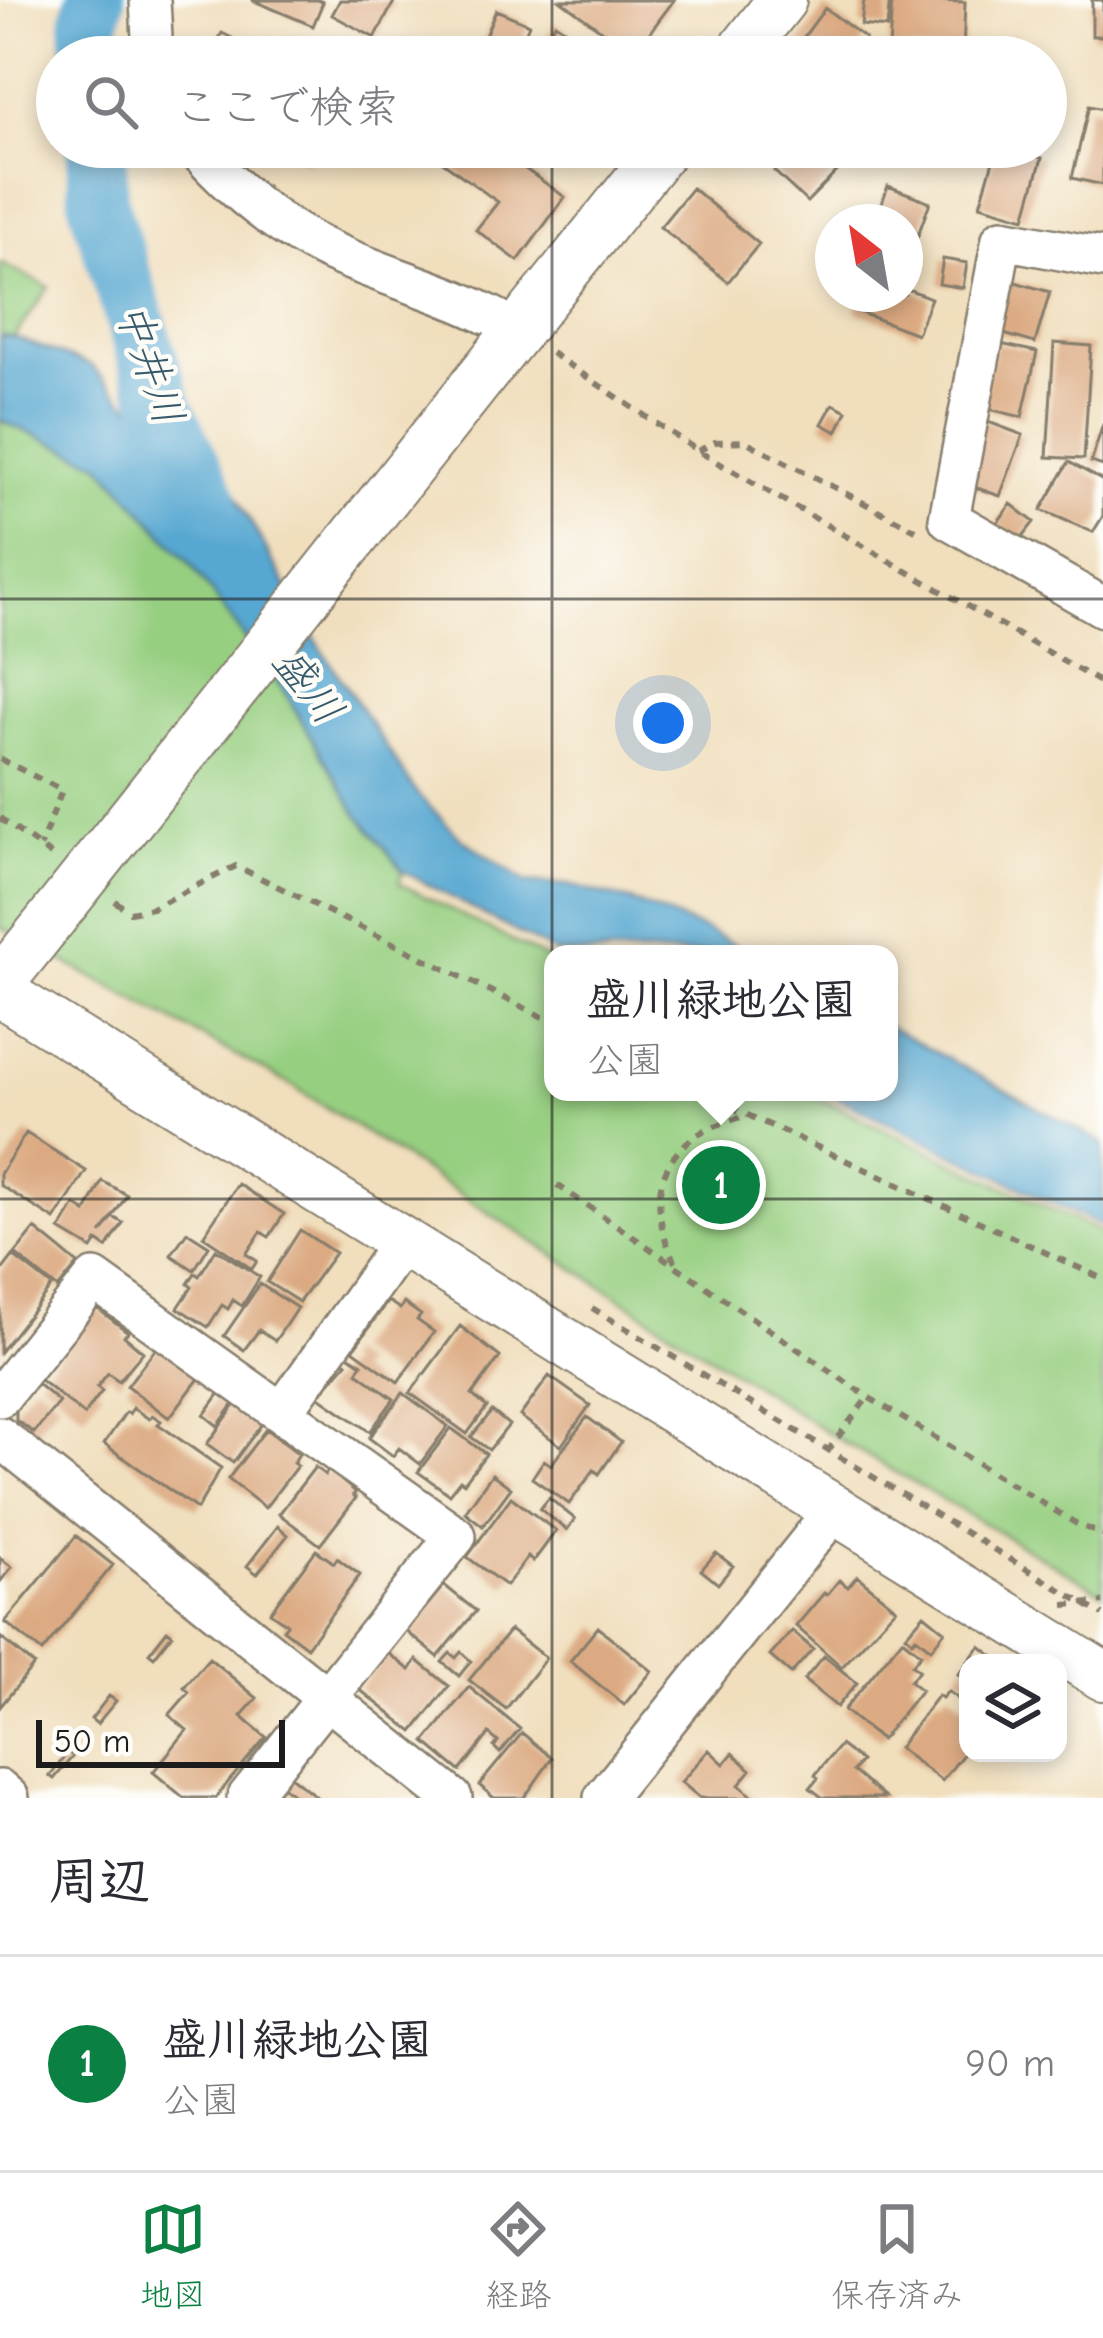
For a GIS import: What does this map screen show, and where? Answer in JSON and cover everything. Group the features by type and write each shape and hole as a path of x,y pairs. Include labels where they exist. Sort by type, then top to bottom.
{"street":[{"path":"150,0 152,36"},
{"path":"754,36 782,0"},
{"path":"216,168 241,194 321,247 488,312 511,339"},
{"path":"0,983 648,168"},
{"path":"1103,258 1002,239 949,519 1103,607"},
{"path":"0,992 1103,1676"},
{"path":"282,1412 404,1241"},
{"path":"0,1397 94,1279 456,1536 248,1798"},
{"path":"0,1437 452,1798"},
{"path":"604,1798 818,1501"},
{"path":"0,1790 10,1798"}],"path":[{"path":"511,339 1103,684"},
{"path":"698,451 715,442 745,441 910,528 926,533 949,519"},
{"path":"0,760 62,790 40,847"},
{"path":"0,818 58,860"},
{"path":"112,899 130,912 152,908 236,866 544,1018"},
{"path":"717,1101 1103,1279"},
{"path":"677,1265 658,1216 657,1195 663,1177 674,1157 699,1133 746,1115"},
{"path":"557,1185 868,1397 1077,1524 1103,1534"},
{"path":"586,1304 1103,1616"},
{"path":"818,1501 829,1450 868,1397"}],"green space":[{"path":"0,263 49,287 14,337 0,336"},
{"path":"0,420 100,463 193,567 284,691 356,812 403,871 399,883 544,957 544,1101 826,1101 1103,1234 1103,1593 835,1437 293,1086 0,927"}],"water":[{"name":"盛川","path":"0,336 90,365 134,410 205,439 317,642 418,795 462,839 526,882 569,885 634,902 735,945 544,947 403,871 356,812 284,691 193,567 100,463 0,420"},
{"path":"898,1032 1103,1143 1103,1227 844,1101 898,1101"}],"building":[{"path":"252,0 318,0 323,2 313,26"},
{"path":"340,0 395,0 376,36 332,15"},
{"path":"560,0 674,0 647,36 609,36"},
{"path":"864,0 890,0 887,28 861,25"},
{"path":"892,0 965,2 964,36 890,36"},
{"path":"1092,0 1103,0 1103,36 1092,36"},
{"path":"825,8 862,36 804,36"},
{"path":"496,10 529,24 524,36 485,36"},
{"path":"555,23 574,36 547,36"},
{"path":"1089,106 1103,109 1103,185 1072,178"},
{"path":"451,168 524,168 565,197 518,261 476,230 498,202"},
{"path":"777,168 840,168 807,202 774,171"},
{"path":"991,168 1039,168 1025,218 980,205"},
{"path":"888,186 930,202 923,221 923,204 882,204"},
{"path":"692,188 759,244 728,282 660,227"},
{"path":"943,259 967,263 963,288 939,284"},
{"path":"1008,280 1050,292 1035,343 993,331"},
{"path":"923,295 931,298 917,334 859,312 923,312"},
{"path":"996,343 1037,352 1022,417 980,407"},
{"path":"1054,343 1091,346 1084,459 1047,457"},
{"path":"833,404 847,411 837,432 822,424"},
{"path":"983,420 1023,435 1000,496 960,482"},
{"path":"1103,424 1103,466 1091,462"},
{"path":"1069,462 1103,481 1103,516 1093,532 1041,510"},
{"path":"1011,504 1034,522 1020,540 997,523"},
{"path":"26,1133 86,1171 55,1220 0,1185 0,1174"},
{"path":"102,1181 127,1195 101,1234 113,1217 123,1223 107,1248 97,1241 92,1249 60,1230 75,1205 86,1212"},
{"path":"238,1184 284,1214 269,1237 261,1232 246,1254 257,1261 252,1269 203,1236"},
{"path":"35,1229 78,1264 58,1289 15,1254"},
{"path":"300,1230 335,1253 299,1302 267,1282"},
{"path":"187,1232 209,1246 194,1270 171,1255"},
{"path":"216,1249 260,1277 242,1306 233,1300 228,1309 222,1305 208,1327 178,1308 195,1273 199,1276"},
{"path":"13,1256 52,1286 0,1352 0,1273"},
{"path":"260,1284 297,1308 275,1341 259,1330 244,1350 224,1336"},
{"path":"388,1301 400,1309 404,1303 434,1332 398,1382 353,1350"},
{"path":"97,1308 128,1332 124,1336 143,1352 119,1381 108,1373 97,1387 102,1391 84,1415 39,1379"},
{"path":"460,1326 500,1357 472,1395 487,1407 467,1434 410,1393"},
{"path":"158,1345 201,1376 169,1418 127,1386"},
{"path":"347,1354 362,1364 357,1372 394,1399 370,1432 318,1396 347,1363 343,1360"},
{"path":"549,1376 590,1405 561,1446 520,1416"},
{"path":"35,1382 59,1402 34,1433 16,1420 16,1407"},
{"path":"220,1393 234,1404 218,1426 204,1415"},
{"path":"403,1393 448,1426 420,1464 399,1448 393,1456 369,1438"},
{"path":"238,1401 264,1421 233,1463 207,1444"},
{"path":"133,1408 161,1421 158,1424 221,1468 197,1509 104,1444"},
{"path":"492,1411 509,1425 489,1450 471,1437"},
{"path":"587,1417 621,1442 599,1474 594,1470 569,1504 532,1478 544,1460 551,1465"},
{"path":"451,1428 486,1454 449,1494 418,1472"},
{"path":"266,1429 299,1454 293,1463 297,1466 265,1508 228,1479"},
{"path":"315,1467 325,1475 330,1468 356,1492 320,1545 279,1514"},
{"path":"492,1474 511,1488 483,1526 465,1512"},
{"path":"511,1497 556,1531 533,1562 528,1557 506,1586 467,1557"},
{"path":"549,1498 575,1519 567,1530 540,1509"},
{"path":"278,1526 288,1535 257,1574 247,1566"},
{"path":"76,1536 113,1565 42,1652 5,1622"},
{"path":"316,1550 360,1575 307,1647 270,1612"},
{"path":"716,1553 733,1566 718,1584 701,1570"},
{"path":"0,1558 12,1567 0,1582"},
{"path":"857,1576 896,1608 842,1667 796,1626 839,1580 848,1587"},
{"path":"444,1585 476,1611 438,1657 406,1631"},
{"path":"924,1614 945,1631 931,1649 906,1635"},
{"path":"598,1627 652,1671 624,1705 570,1661"},
{"path":"167,1630 172,1634 154,1657 149,1653"},
{"path":"510,1630 546,1658 506,1709 469,1680"},
{"path":"792,1631 813,1649 791,1674 770,1656"},
{"path":"0,1637 34,1665 0,1707"},
{"path":"902,1639 921,1654 912,1665 919,1670 910,1681 921,1690 881,1740 844,1710"},
{"path":"461,1652 471,1661 459,1676 442,1662 450,1653 456,1658"},
{"path":"388,1653 410,1670 417,1660 449,1686 413,1732 359,1689"},
{"path":"824,1656 857,1683 837,1707 804,1680"},
{"path":"209,1658 257,1698 241,1716 266,1737 215,1798 184,1798 153,1772 187,1730 169,1715 189,1692 184,1687"},
{"path":"469,1687 520,1729 500,1753 494,1747 498,1742 489,1734 460,1771 425,1742"},
{"path":"948,1691 959,1700 959,1759 942,1781 898,1748 938,1695 942,1698"},
{"path":"109,1696 116,1701 97,1724 91,1719"},
{"path":"522,1733 552,1758 524,1798 494,1798 479,1785"},
{"path":"840,1745 861,1761 853,1771 885,1798 823,1798 810,1788"},
{"path":"709,1750 724,1764 733,1753 751,1770 739,1785 754,1798 700,1798 681,1782"},
{"path":"68,1752 73,1756 54,1779 50,1776"},
{"path":"288,1774 318,1798 297,1798 280,1784"}],"waterway":[{"name":"中井川","path":"91,36 95,0"},
{"name":"中井川","path":"97,168 98,203 163,407 207,499"}],"place":[{"name":"盛川緑地公園","path":"721,1185"}]}
